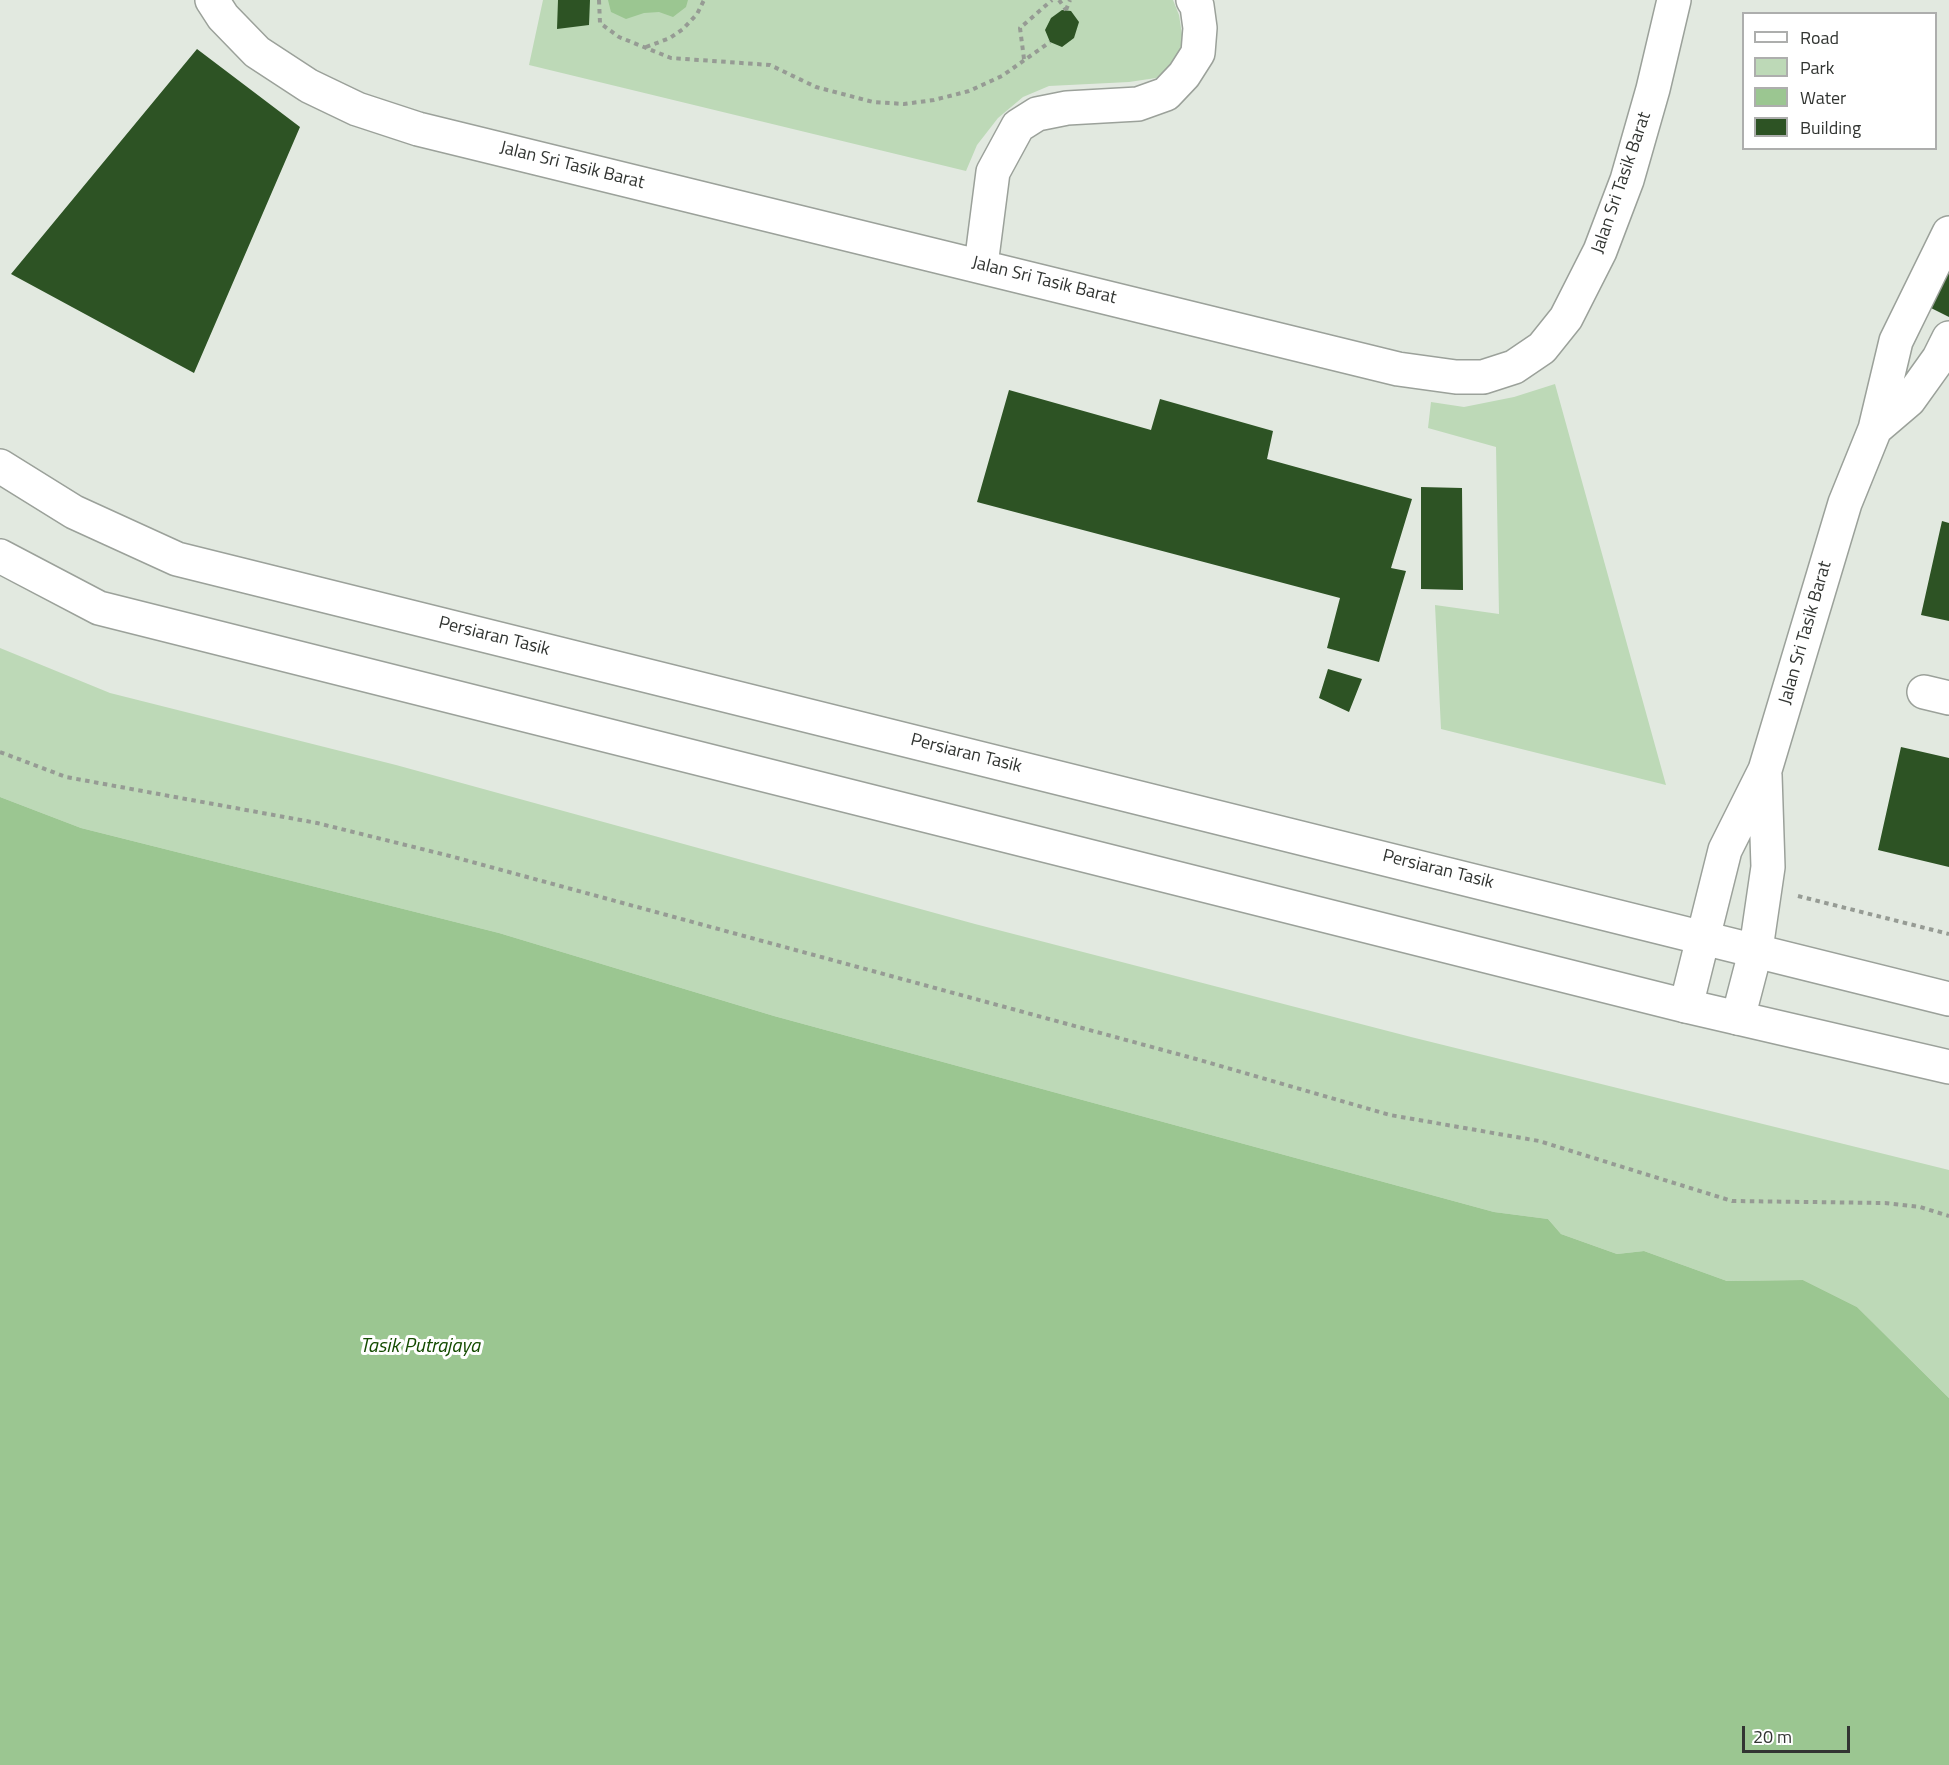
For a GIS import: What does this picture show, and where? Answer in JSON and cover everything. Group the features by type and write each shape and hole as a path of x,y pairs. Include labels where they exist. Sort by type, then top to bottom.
{"main road":[{"name":"Jalan Sri Tasik Barat","path":"212,0 223,17 257,52 309,86 357,109 418,129 981,265 1398,369 1430,375 1474,377 1514,367 1542,348 1566,318 1600,250 1627,180 1653,89 1674,0"},
{"path":"981,265 993,172 1018,126 1037,114 1057,110 1138,104 1166,94 1184,75 1198,53 1200,28 1197,6 1193,0"},
{"name":"Jalan Sri Tasik Barat","path":"1686,1006 1725,850 1765,770 1845,503 1875,429 1896,341 1949,233"},
{"name":"Jalan Sri Tasik Barat","path":"1875,429 1909,400 1939,358 1949,338"},
{"name":"Persiaran Tasik","path":"0,466 74,512 177,559 1705,936 1949,999"},
{"path":"0,556 99,608 1686,1006 1949,1067"},
{"name":"Jalan Sri Tasik Barat","path":"1738,1018 1756,949 1768,867 1765,770"}],"path":[{"path":"599,0 600,23 619,37 672,58 770,66 816,87 843,96 873,102 904,104 934,100 969,91 1002,76 1050,42"},
{"path":"645,47 670,38 683,29 697,14 704,0"},
{"path":"1024,59 1020,28 1052,0"},
{"path":"1059,0 1066,10 1070,0"},
{"path":"0,752 66,777 316,822 450,856 1196,1059 1390,1115 1539,1141 1732,1201 1885,1203 1920,1207 1949,1216"},
{"path":"1765,888 1949,934"}],"green space":[{"path":"543,0 1173,0 1179,15 1183,41 1174,65 1156,78 1129,82 1049,86 1023,97 998,118 977,145 966,171 529,65"},
{"path":"1555,384 1666,785 1441,729 1435,605 1499,614 1496,447 1428,428 1431,402 1464,407 1514,397"},
{"path":"0,648 110,693 396,765 975,924 1411,1037 1949,1170 1949,1398 1857,1307 1803,1280 1727,1281 1644,1251 1617,1254 1561,1234 1548,1219 1494,1212 774,1016 499,933 81,828 0,797"}],"water":[{"path":"608,0 688,0 686,7 673,17 659,12 644,13 626,19 611,12"},
{"name":"Tasik Putrajaya","path":"0,797 81,828 499,933 774,1016 1494,1212 1548,1219 1561,1234 1617,1254 1644,1251 1727,1281 1803,1280 1857,1307 1949,1398 1949,1765 0,1765"}],"building":[{"path":"558,0 590,0 589,25 557,29"},
{"path":"1062,10 1071,11 1079,22 1074,38 1062,47 1050,42 1045,30 1051,18"},
{"path":"197,49 300,127 194,373 11,274"},
{"path":"1949,268 1949,317 1929,307"},
{"path":"1009,390 1151,430 1160,399 1273,431 1267,459 1412,499 1391,568 1406,571 1379,662 1327,648 1340,598 977,502"},
{"path":"1421,487 1462,488 1463,590 1421,589"},
{"path":"1942,521 1949,523 1949,621 1921,615"},
{"path":"1328,669 1362,679 1349,712 1319,698"},
{"path":"1901,747 1949,758 1949,867 1878,850"}]}
